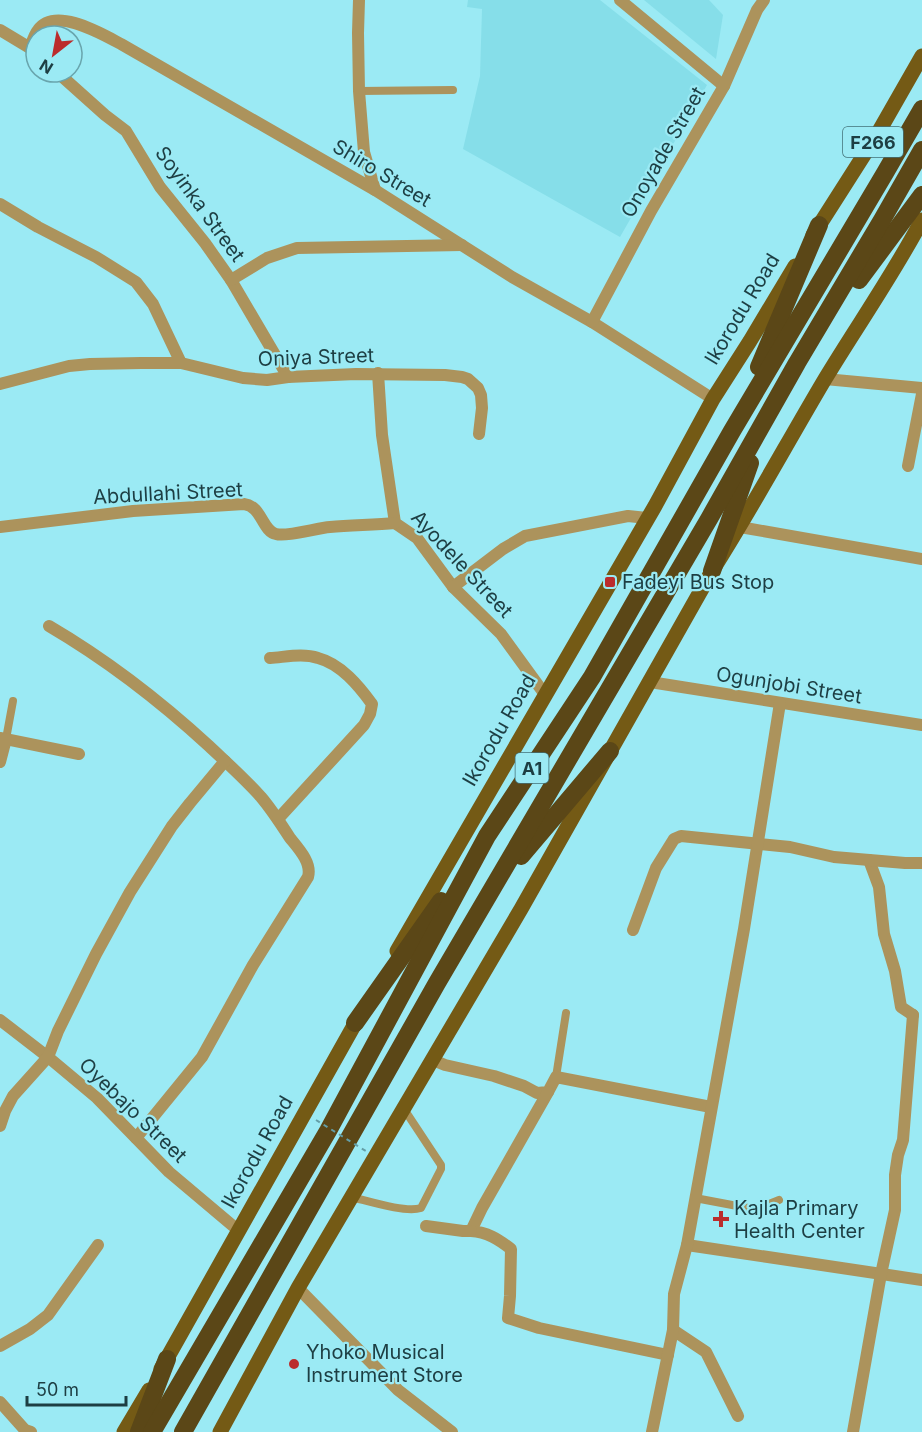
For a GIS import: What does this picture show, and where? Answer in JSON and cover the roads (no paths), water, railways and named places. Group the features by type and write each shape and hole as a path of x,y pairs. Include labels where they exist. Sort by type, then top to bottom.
{"highway":[{"name":"A1","path":"152,1432 328,1131 487,836 592,677 732,431 922,109"},
{"name":"A1","path":"183,1432 489,894 922,150"},
{"path":"797,363 922,195"},
{"path":"732,431 819,225"},
{"path":"712,571 766,419"},
{"path":"489,894 610,751"},
{"path":"355,1023 487,836"},
{"path":"139,1432 167,1359"}],"main road":[{"name":"Ikorodu Road","path":"124,1432 355,1023 546,696 713,399 878,133 922,56"},
{"path":"223,1429 298,1288 521,909 712,571 740,527 825,379 920,227"}],"street":[{"path":"359,0 357,33 364,153 375,190"},
{"path":"620,0 724,86"},
{"name":"Onoyade Street","path":"592,322 651,211 724,86 757,10 764,0"},
{"name":"Shiro Street","path":"46,24 60,20 75,24"},
{"name":"Shiro Street","path":"84,26 121,44 375,190 512,277 592,322 713,399"},
{"path":"0,30 24,45"},
{"name":"Soyinka Street","path":"70,84 126,131 160,187 231,280 288,377"},
{"path":"0,204 136,282 153,304 181,363"},
{"path":"231,280 267,258 297,248 463,245"},
{"name":"Oniya Street","path":"0,384 80,365 181,363 243,378 267,380 288,377 378,374 445,375 462,377 475,384 481,395 479,434"},
{"name":"Ayodele Street","path":"378,374 382,435 395,523 417,538 453,586 501,634 546,696"},
{"path":"825,379 922,388"},
{"path":"908,466 922,394"},
{"name":"Abdullahi Street","path":"0,527 133,511 244,504 255,508 270,532 279,535 330,527 395,523"},
{"path":"453,586 525,536 628,516 647,518"},
{"path":"740,527 922,559"},
{"path":"49,626 84,646 123,675 164,707 225,761 261,797 310,867 308,877 254,965 202,1058 136,1138"},
{"path":"270,658 298,656 318,658 349,677 372,704 364,725 278,819"},
{"name":"Ogunjobi Street","path":"650,682 922,725"},
{"path":"652,1432 673,1330 674,1294 687,1245 758,844 780,703"},
{"path":"0,762 3,738 79,754"},
{"path":"0,1126 13,1096 48,1057 58,1031 130,892 172,826 225,761"},
{"path":"633,930 656,868 674,839 681,836 790,848 834,857 922,863"},
{"path":"853,1432 881,1274 895,1210 895,1175 903,1140 917,1014 901,1007 895,971 884,934 879,887 869,860"},
{"name":"Oyebajo Street","path":"0,1020 97,1098 169,1172 239,1231"},
{"path":"433,1059 445,1065 494,1076 537,1093 548,1092"},
{"path":"471,1231 556,1077 711,1107"},
{"path":"426,1226 463,1232 479,1231 497,1238 511,1249 508,1318 539,1328 668,1355"},
{"path":"0,1346 30,1329 48,1314 98,1245"},
{"path":"687,1245 922,1280"},
{"path":"298,1288 398,1390 452,1432"},
{"path":"673,1330 706,1352 738,1416"},
{"path":"0,1402 25,1430 31,1432"}],"lane":[{"path":"359,91 453,90"},
{"path":"3,738 13,701"},
{"path":"556,1077 566,1013"},
{"path":"351,1197 405,1209 421,1208 441,1165 404,1109"},
{"path":"695,1198 748,1208 759,1208 779,1200"}],"place":[{"name":"Fadeyi Bus Stop","path":"610,582"},
{"name":"Kajla Primary Health Center","path":"721,1219"},
{"name":"Yhoko Musical Instrument Store","path":"294,1364"}]}
